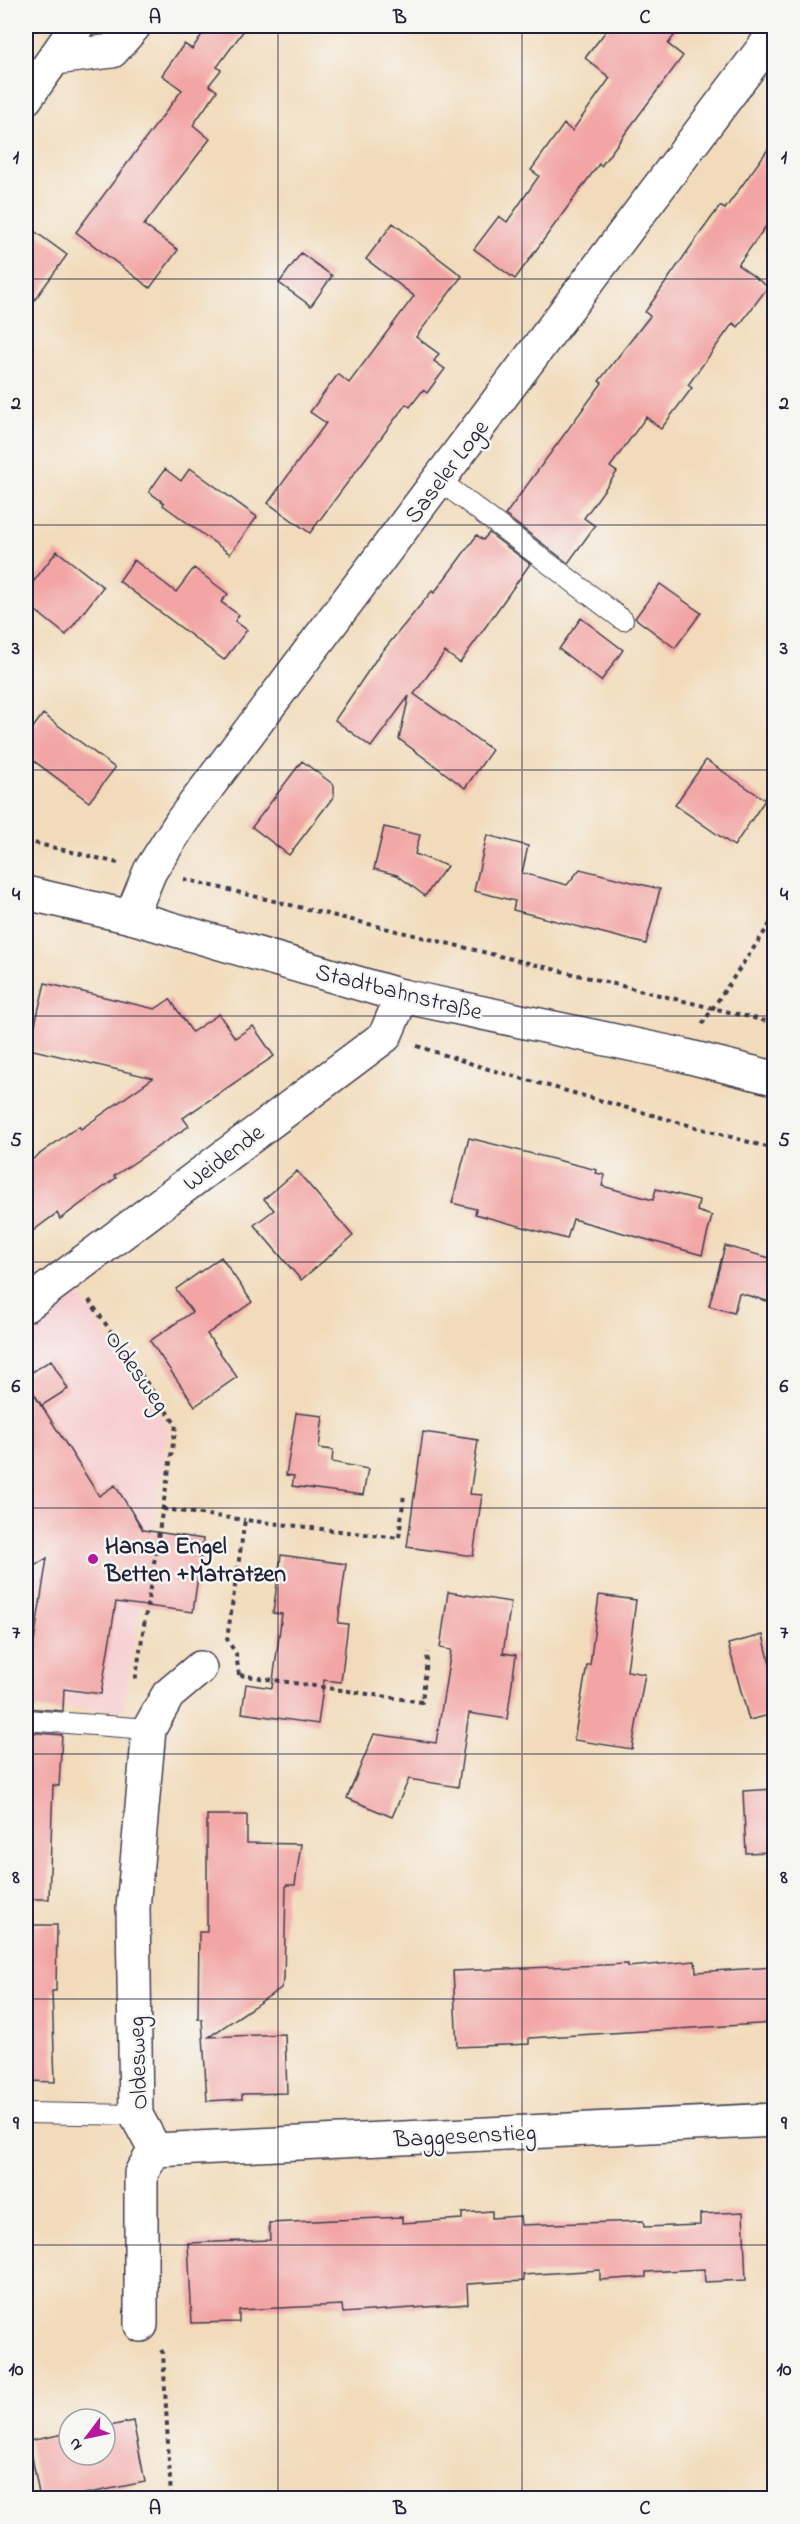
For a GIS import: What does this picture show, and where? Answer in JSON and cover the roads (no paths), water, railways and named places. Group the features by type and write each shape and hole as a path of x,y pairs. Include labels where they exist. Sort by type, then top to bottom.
{"street":[{"path":"26,98 77,26"},
{"path":"55,58 112,51 134,26"},
{"name":"Saseler Loge","path":"131,917 150,871 182,821 774,34"},
{"name":"Stadtbahnstraße","path":"26,893 131,917 402,996 682,1055 774,1078"},
{"name":"Weidende","path":"26,1305 385,1036 402,996"},
{"name":"Oldesweg","path":"155,2150 136,2115 133,1908 138,1728 168,1695 201,1668"},
{"name":"Baggesenstieg","path":"155,2150 774,2120"},
{"path":"141,2325 141,2173 155,2150"}],"lane":[{"path":"439,480 623,620"},
{"path":"26,1720 138,1728"},
{"path":"26,2114 136,2115"}],"place":[{"name":"Hansa Engel Betten +Matratzen","path":"93,1559"}]}
